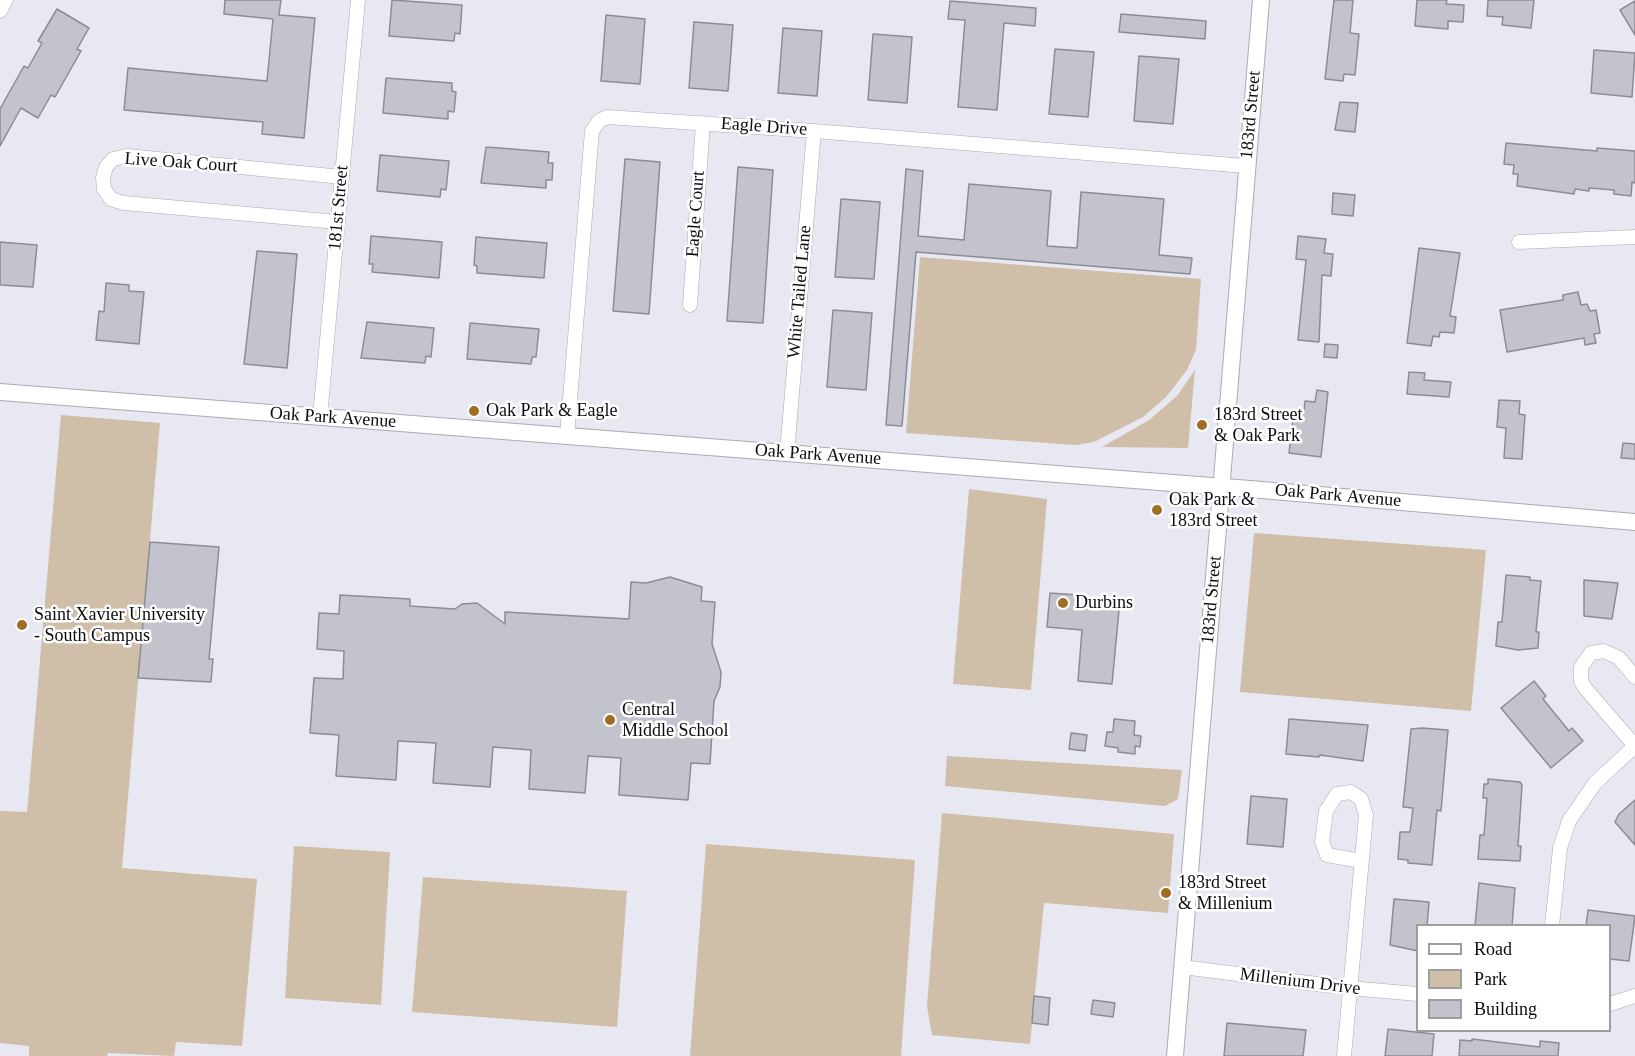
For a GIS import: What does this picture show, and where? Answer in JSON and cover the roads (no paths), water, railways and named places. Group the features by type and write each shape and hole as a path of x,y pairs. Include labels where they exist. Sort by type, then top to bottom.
{"street":[{"path":"0,11 6,0"},
{"name":"181st Street","path":"320,417 358,0"},
{"name":"183rd Street","path":"1174,1056 1261,0"},
{"name":"Eagle Drive","path":"567,436 592,131 599,122 615,117 1246,166"},
{"name":"Eagle Court","path":"690,304 703,123"},
{"name":"White Tailed Lane","path":"787,453 814,131"},
{"name":"Live Oak Court","path":"338,222 124,203 111,199 104,189 103,178 106,167 113,159 128,156 342,177"},
{"path":"1519,242 1635,237"},
{"name":"Oak Park Avenue","path":"0,392 1222,486 1635,522"},
{"path":"1552,924 1560,848 1569,821 1595,783 1635,746 1585,688 1580,674 1585,658 1591,653 1604,651 1619,658 1635,677"},
{"path":"1344,1056 1366,815 1361,799 1351,792 1337,794 1326,811 1322,843 1328,855 1361,861"},
{"name":"Millenium Drive","path":"1182,967 1349,988 1416,994"},
{"path":"1611,1004 1635,996"}],"place":[{"name":"Oak Park & Eagle","path":"474,411"},
{"name":"183rd Street & Oak Park","path":"1202,425"},
{"name":"Oak Park & 183rd Street","path":"1157,510"},
{"name":"Durbins","path":"1063,603"},
{"name":"Saint Xavier University - South Campus","path":"22,625"},
{"name":"Central Middle School","path":"610,720"},
{"name":"183rd Street & Millenium","path":"1166,893"}]}
